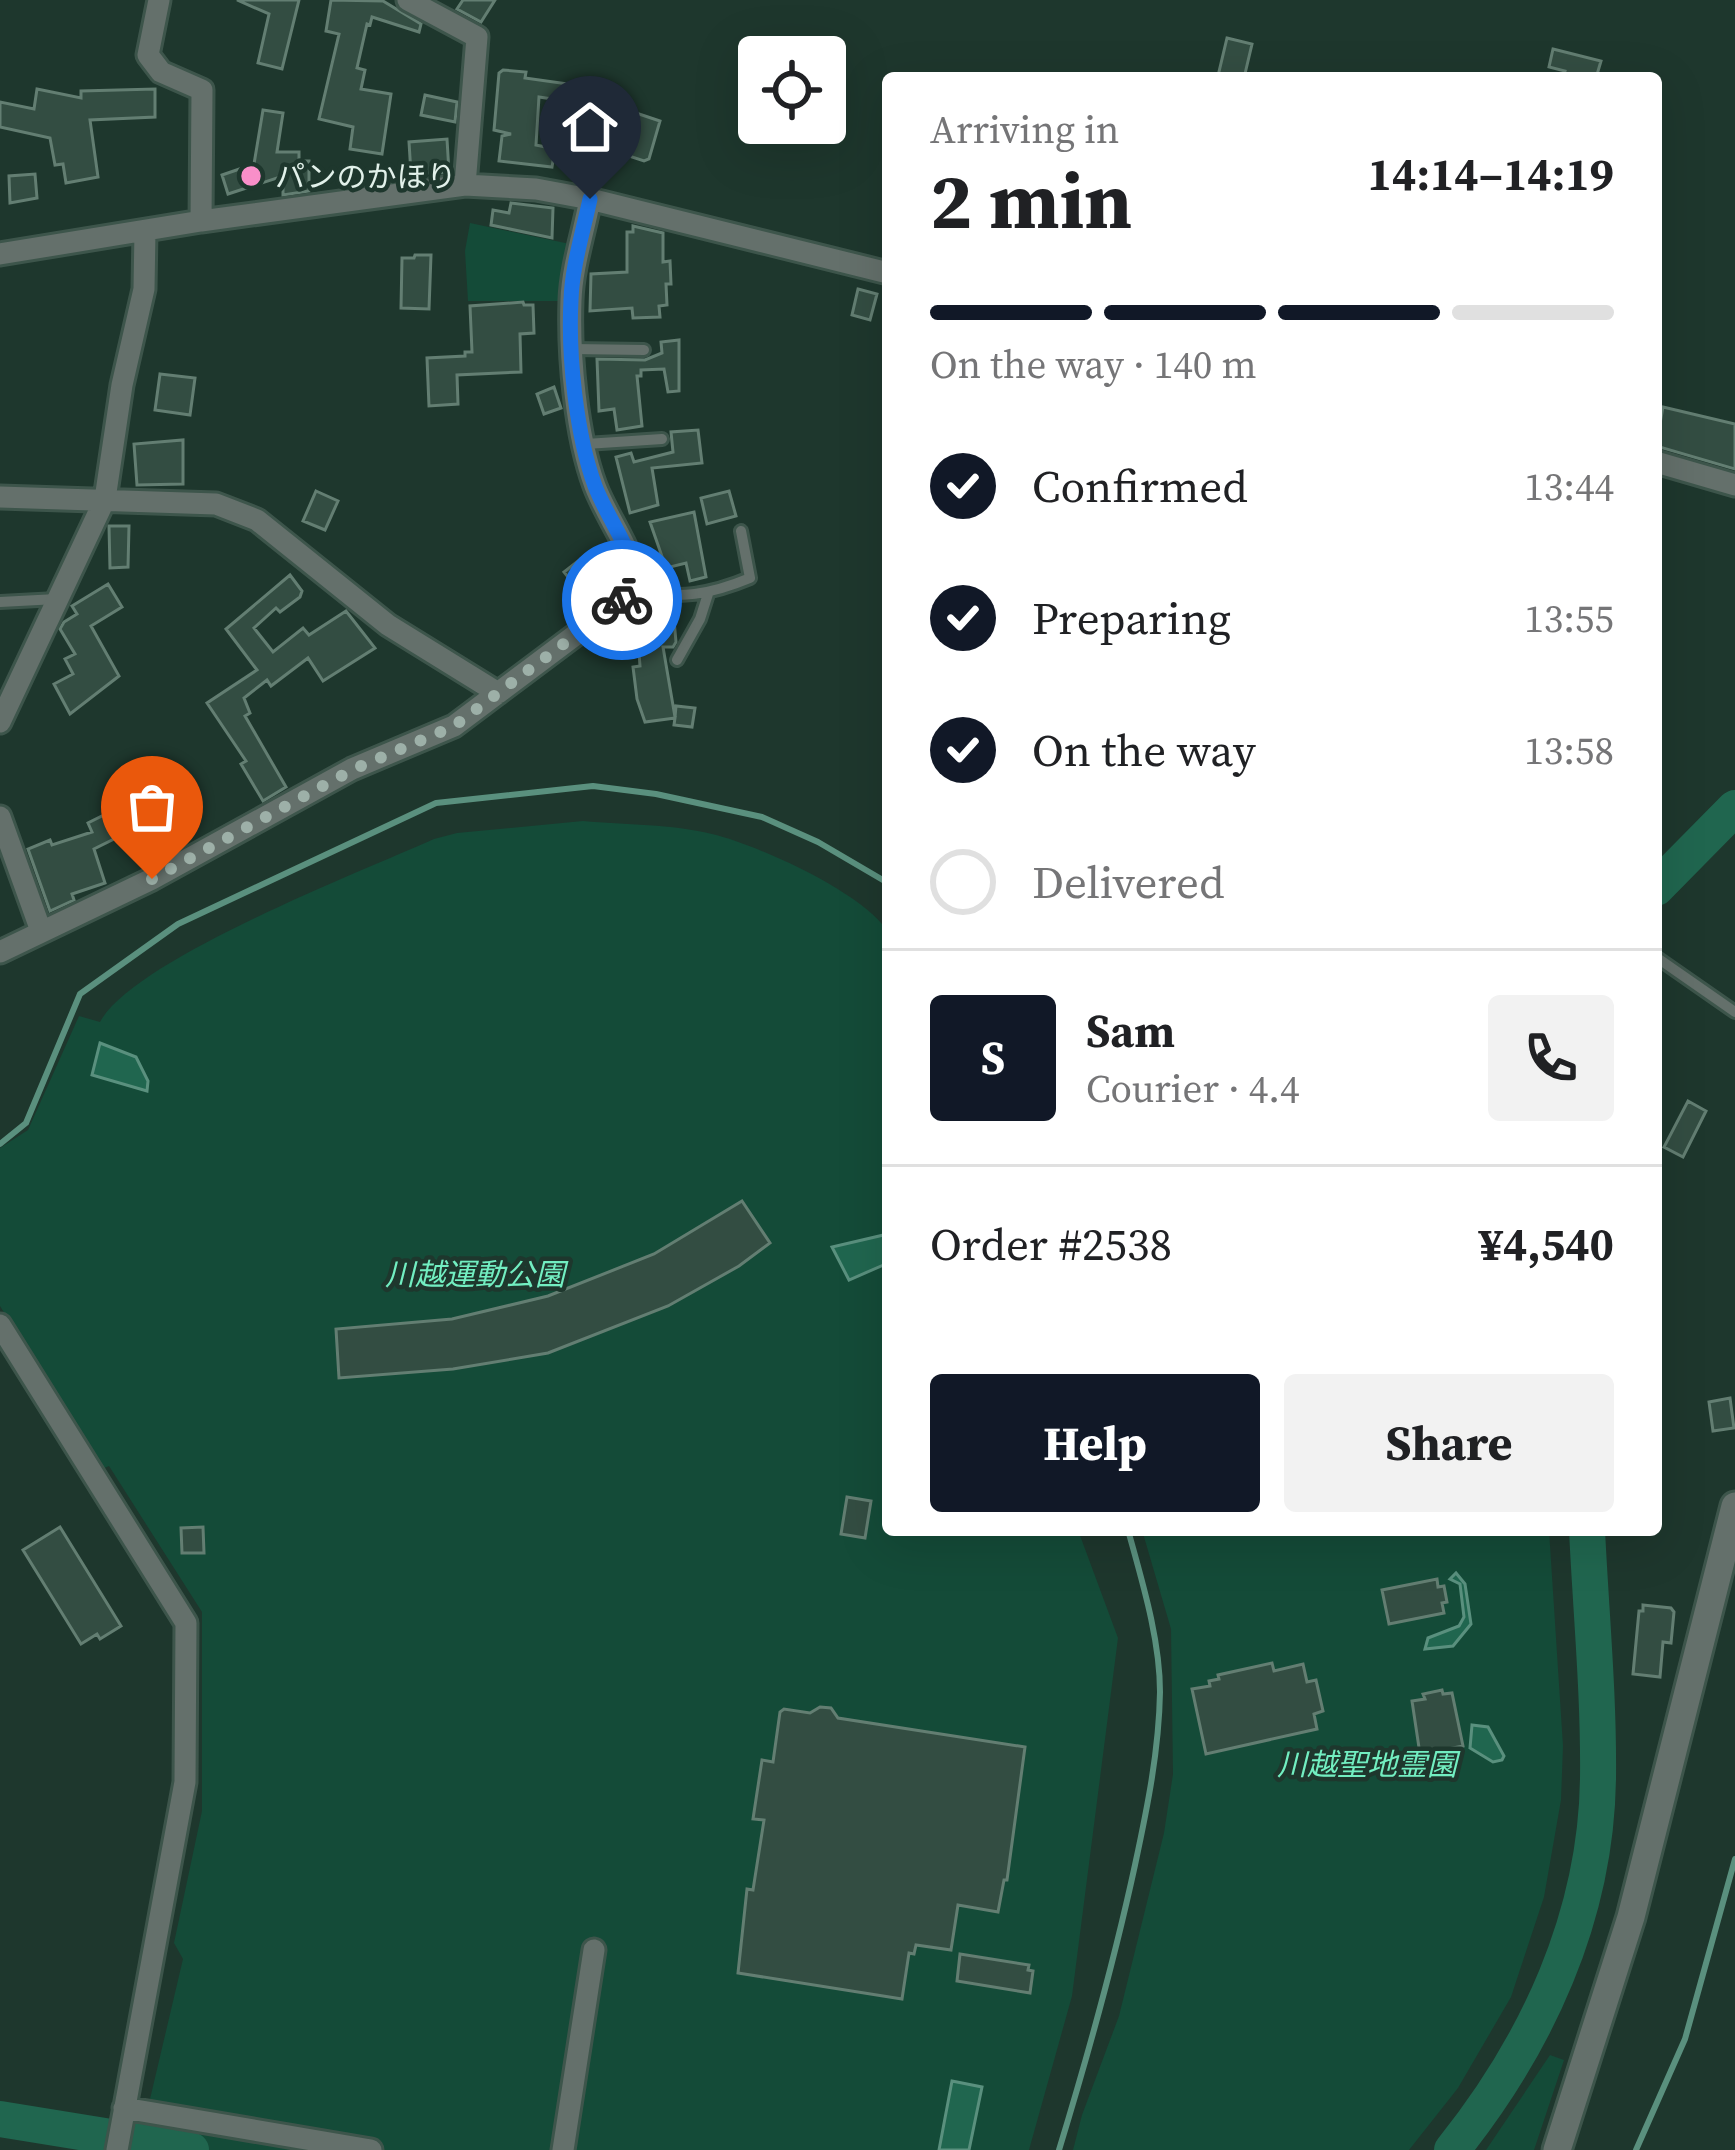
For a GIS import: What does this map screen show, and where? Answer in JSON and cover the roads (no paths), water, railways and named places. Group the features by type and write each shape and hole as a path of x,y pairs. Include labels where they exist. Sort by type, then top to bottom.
{"street":[{"path":"159,0 148,55 161,72 202,90 201,221"},
{"path":"408,0 477,37 465,185"},
{"path":"0,254 465,185 536,189 590,199 882,272"},
{"path":"0,952 152,879 352,770 454,726 638,588 638,572 593,481 573,349 571,298 590,199"},
{"path":"0,722 8,686 104,499 144,289 145,231"},
{"path":"1662,464 1735,484"},
{"path":"0,497 216,503 257,520 388,625 498,693"},
{"path":"0,818 40,931"},
{"path":"0,1325 186,1623 185,1782 116,2150"},
{"path":"1557,2150 1630,1917 1735,1506"},
{"path":"563,2150 594,1950"},
{"path":"123,2114 371,2150"}],"lane":[{"path":"573,349 644,350"},
{"path":"586,444 662,439"},
{"path":"638,588 653,594 707,594 750,578 741,531"},
{"path":"677,660 700,619 707,594"},
{"path":"0,602 57,598"},
{"path":"1662,961 1735,1012"}],"waterway":[{"path":"0,1144 26,1123 80,994 178,924 436,803 593,786 656,794 762,817 818,842 882,879"},
{"path":"1662,882 1735,808"},
{"path":"1059,2150 1127,1901 1157,1736 1157,1652 1130,1536"},
{"path":"1452,2150 1483,2109 1535,2022 1573,1929 1586,1880 1598,1779 1587,1536"},
{"path":"1636,2150 1685,2039 1735,1859"},
{"path":"0,2119 191,2150"}],"place":[{"name":"パンのかほり","path":"251,176"}],"park label":[{"name":"川越運動公園","path":"475,1274"},
{"name":"川越聖地霊園","path":"1367,1764"}]}
